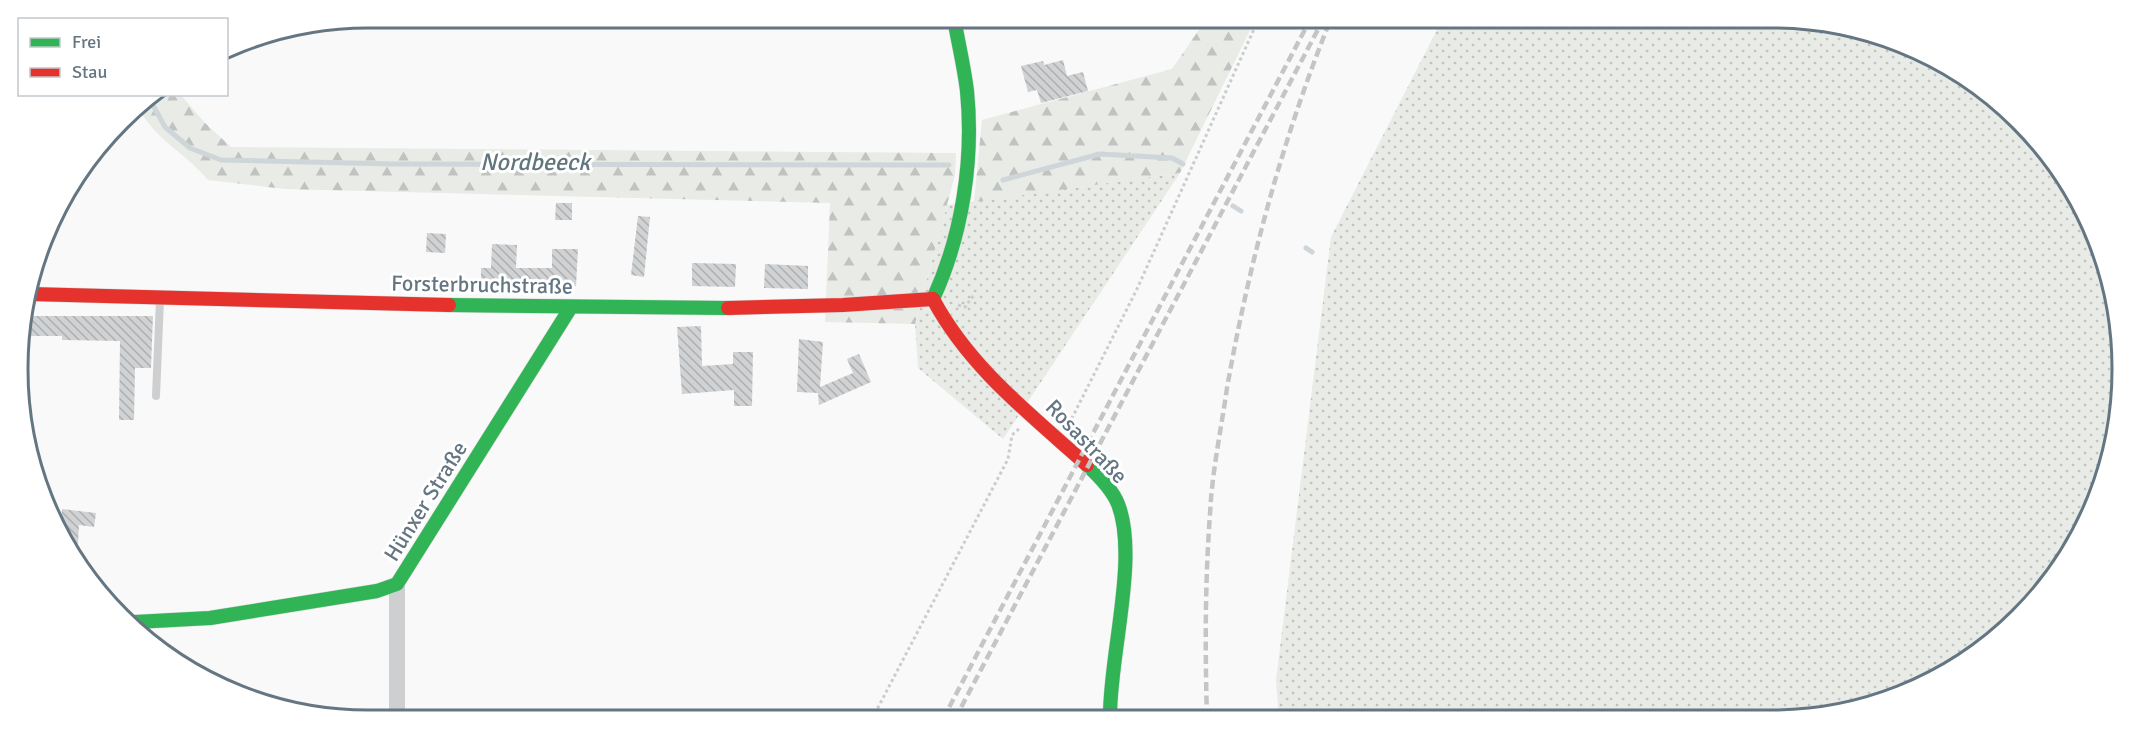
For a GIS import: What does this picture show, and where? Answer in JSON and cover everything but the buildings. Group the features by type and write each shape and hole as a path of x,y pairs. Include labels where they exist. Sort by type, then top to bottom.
{"street":[{"path":"933,299 948,263 966,170 967,92 956,28"},
{"name":"Forsterbruchstraße","path":"37,294 160,299 571,306 869,306 933,299"},
{"name":"Rosastraße","path":"933,299 951,334 969,356 1104,482 1120,511 1125,561 1111,710"},
{"name":"Hünxer Straße","path":"140,622 234,614 377,591 397,584 571,306"},
{"path":"397,584 397,710"}],"lane":[{"path":"156,396 160,299"}],"path":[{"path":"1059,441 1137,289 1254,28"},
{"path":"877,710 1008,459 1012,435 1020,428 1027,429"}],"green space":[{"path":"1200,28 1251,28 1180,173 974,202 982,120 1172,69"},
{"path":"1438,28 1772,28 1816,31 1860,40 1902,54 1923,64 1979,99 1997,113 2028,144 2067,199 2087,239 2101,281 2110,325 2112,391 2101,457 2087,499 2067,539 2042,576 2013,610 1979,639 1942,664 1902,684 1860,698 1816,707 1772,710 1278,710 1276,680 1331,237"},
{"path":"166,96 182,96 205,123 231,147 956,153 955,175 915,324 825,322 830,203 285,189 208,180 161,137 142,114"},
{"path":"1180,173 1003,439 918,368 915,324 947,205"}],"waterway":[{"name":"Nordbeeck","path":"153,106 165,127 190,148 221,160 392,164 949,165"},
{"name":"Nordbeeck","path":"1003,180 1100,154 1172,158 1183,164"},
{"name":"Nordbeeck","path":"1233,206 1241,211"},
{"name":"Nordbeeck","path":"1306,248 1312,252"}],"railway":[{"path":"948,710 1306,28"},
{"path":"960,710 1319,28"},
{"path":"1207,710 1208,540 1213,482 1227,388 1245,296 1268,205 1295,115 1327,28"}],"traffic: fast":[{"path":"933,299 952,250 964,197 967,171 969,144 967,91 956,28"},
{"path":"449,305 728,308"},
{"path":"140,622 210,618 377,591 397,584 571,307"},
{"path":"1087,465 1112,493 1118,504 1124,526 1122,608 1110,710"}],"traffic: jam":[{"path":"37,294 449,305"},
{"path":"728,308 843,305 933,299"},
{"path":"933,299 948,324 983,368 1023,408 1087,465"}]}
